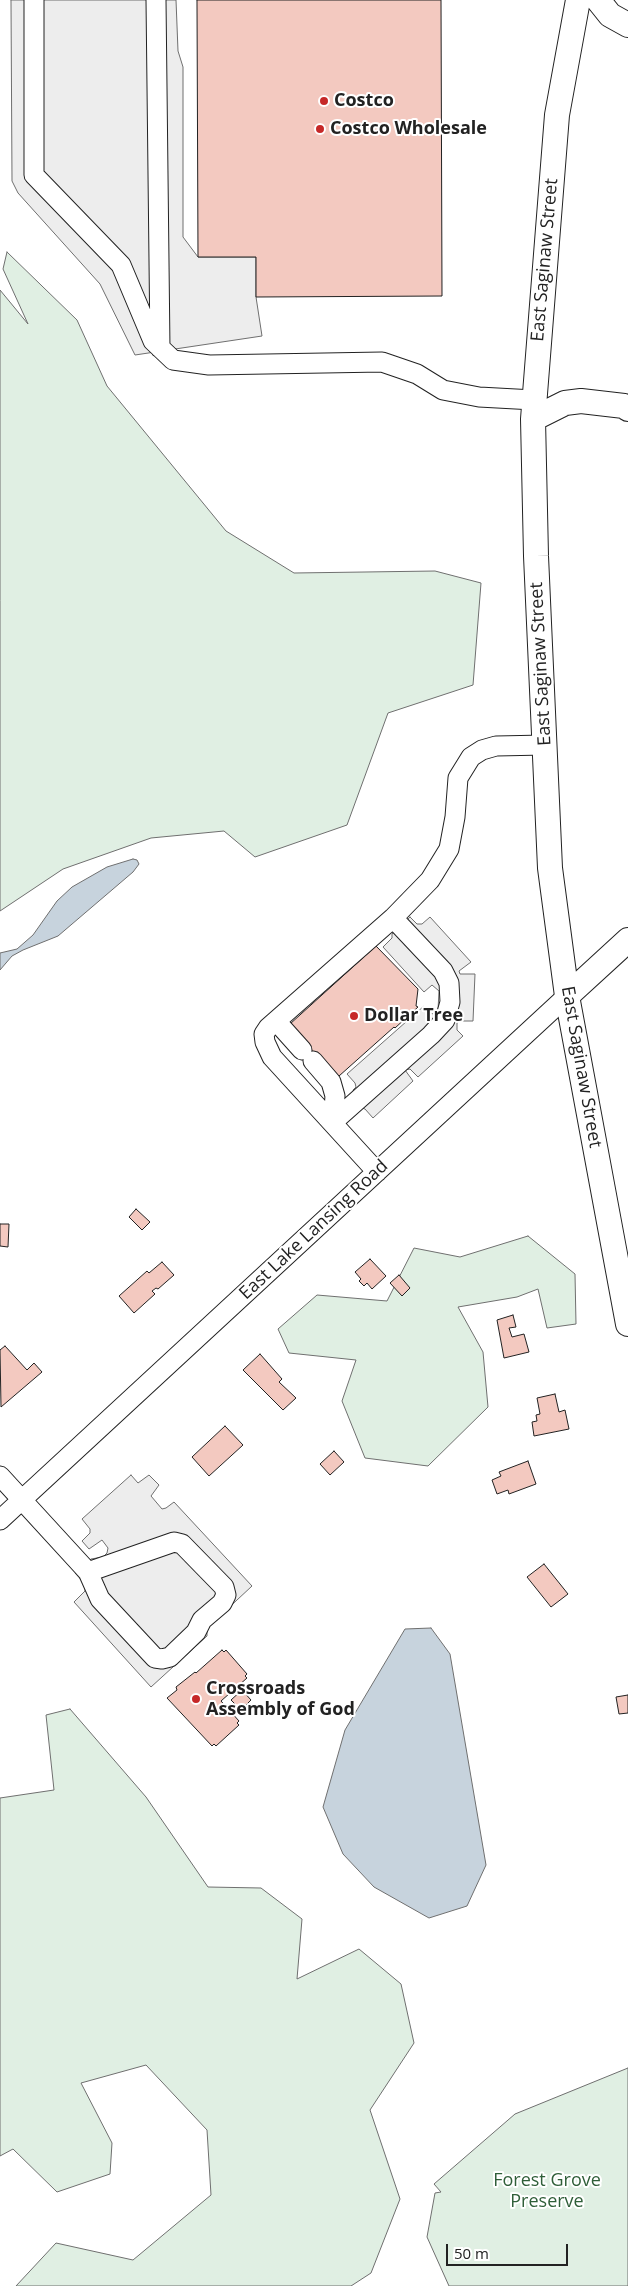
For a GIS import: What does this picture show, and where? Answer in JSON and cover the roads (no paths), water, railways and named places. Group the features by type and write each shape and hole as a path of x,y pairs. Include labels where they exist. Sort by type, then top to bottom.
{"main road":[{"name":"East Saginaw Street","path":"578,0 557,115 533,410 536,556 550,868 568,996 628,1324"},
{"path":"598,0 610,15 628,25"},
{"path":"533,410 581,401 624,406 628,409"},
{"name":"East Lake Lansing Road","path":"568,996 628,940"}],"street":[{"path":"34,0 34,175 121,266 152,341 174,360 209,365 382,362 417,374 443,390 533,410"},
{"path":"156,0 160,348"},
{"path":"377,1172 272,1057 265,1042 264,1034 276,1021 393,918 430,880 449,849 455,816 458,778 470,757 482,750 496,746 544,745"},
{"path":"333,1122 431,1035 444,1020 450,1002 449,983 443,971 393,918"},
{"name":"East Lake Lansing Road","path":"0,1520 568,996"},
{"path":"276,1021 331,1082 335,1096 333,1122"},
{"path":"0,1476 88,1572 100,1599 155,1658 170,1657 196,1632 202,1620 222,1603 226,1595 224,1587 182,1544 174,1542 88,1572"}],"place":[{"name":"Costco","path":"324,101"},
{"name":"Costco Wholesale","path":"320,129"},
{"name":"Dollar Tree","path":"354,1016"},
{"name":"Crossroads Assembly of God","path":"196,1699"}],"park label":[{"name":"Forest Grove Preserve","path":"547,2191"}]}
